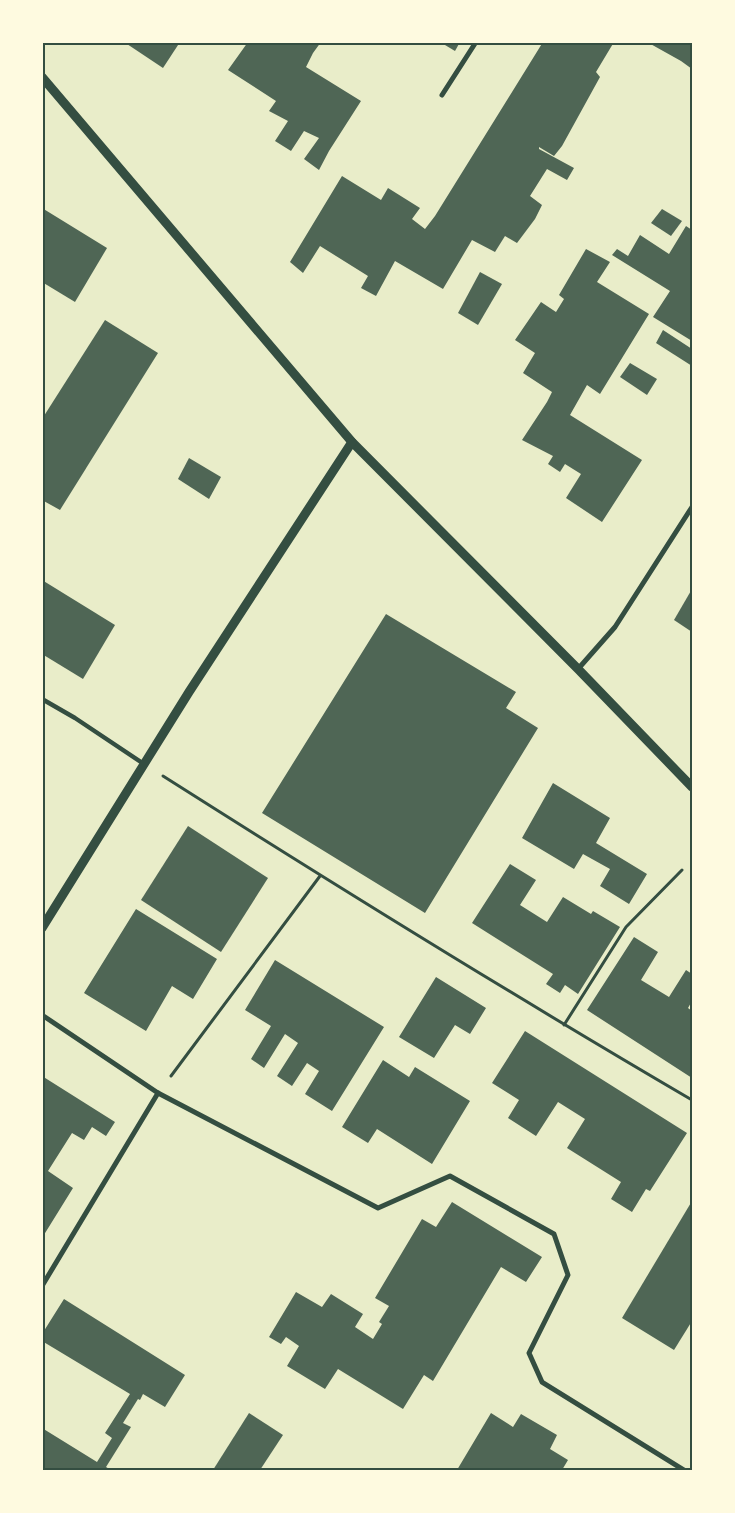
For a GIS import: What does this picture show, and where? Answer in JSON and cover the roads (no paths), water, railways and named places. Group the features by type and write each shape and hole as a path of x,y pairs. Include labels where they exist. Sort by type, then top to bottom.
{"street":[{"path":"442,94 476,42"},
{"path":"42,77 352,442 578,669 692,787"},
{"path":"42,928 144,764 352,442"},
{"path":"578,669 615,627 692,507"},
{"path":"42,699 144,764"},
{"path":"42,1015 158,1094 378,1208 450,1176 554,1234 568,1275 529,1353 542,1382 684,1470"},
{"path":"42,1286 158,1094"}]}
